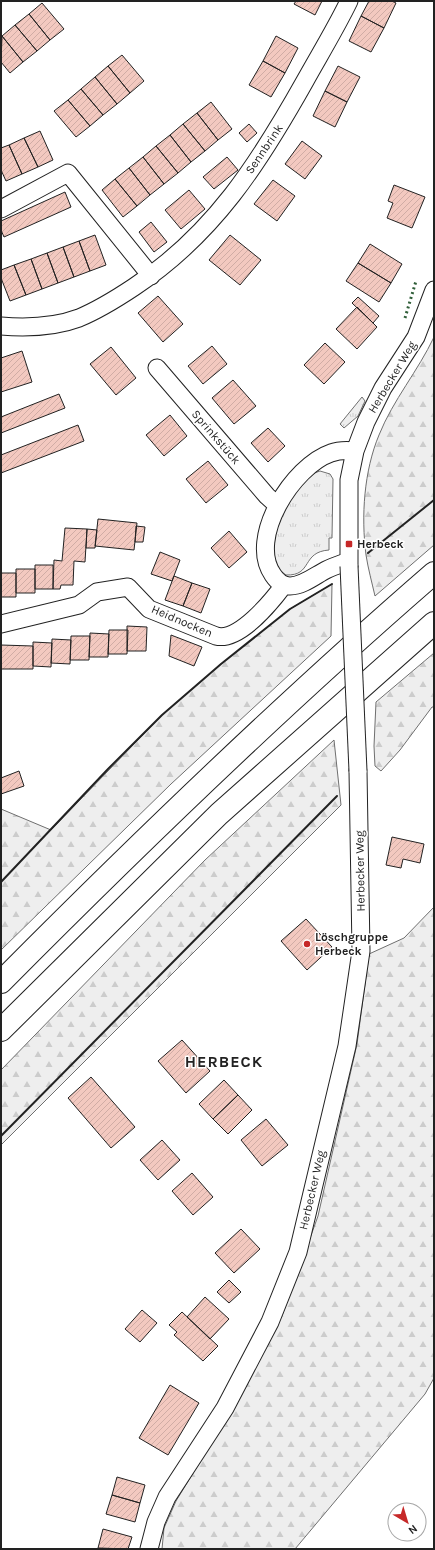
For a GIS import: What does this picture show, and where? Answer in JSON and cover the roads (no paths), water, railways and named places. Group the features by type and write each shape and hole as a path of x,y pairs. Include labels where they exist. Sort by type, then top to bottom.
{"highway":[{"path":"1,982 108,875 227,760 321,673 434,573"},
{"path":"1,1030 219,814 434,623"}],"street":[{"name":"Sennbrink","path":"1,326 39,326 78,318 112,301 151,276 191,243 232,196 277,130 349,1"},
{"path":"1,209 68,173 151,276"},
{"name":"Herbecker Weg","path":"149,1549 156,1522 167,1497 224,1408 270,1322 298,1252 347,1046 361,951 358,771 349,564 349,480 355,451 366,422 383,388 416,337 434,290"},
{"name":"Sprinkstück","path":"157,368 267,496 277,505"},
{"path":"349,564 336,565 300,584 290,586 275,578 269,570 264,557 265,540 277,505 288,489 313,463 329,453 345,450 355,451"},
{"name":"Heidnocken","path":"1,624 79,605 97,592 128,587 149,609 210,634 225,637 256,618 268,607 284,584"}],"place":[{"name":"Herbeck","path":"349,544"},
{"name":"Löschgruppe Herbeck","path":"307,944"}],"district":[{"name":"HERBECK","path":"224,1061"}]}
